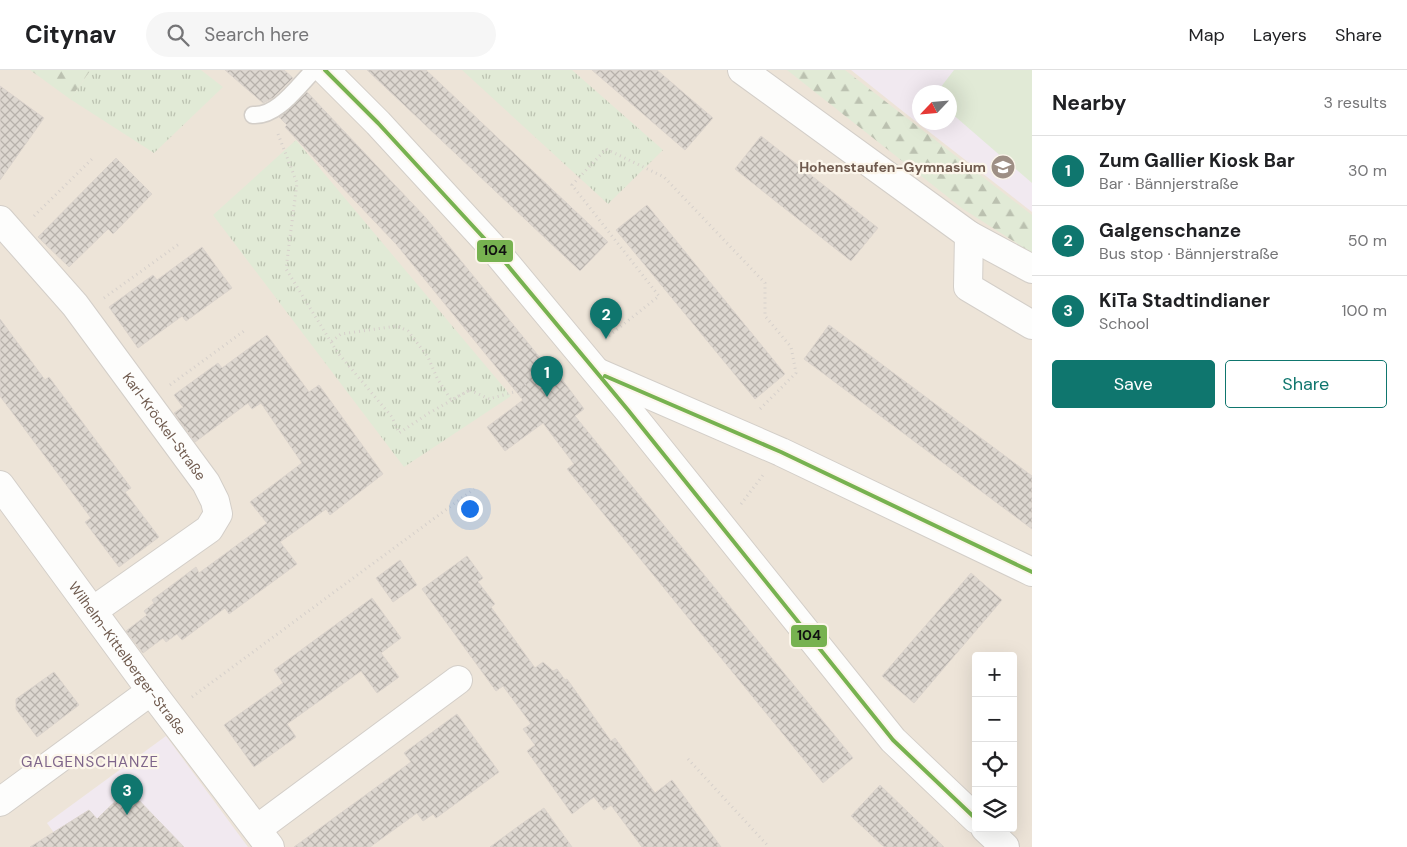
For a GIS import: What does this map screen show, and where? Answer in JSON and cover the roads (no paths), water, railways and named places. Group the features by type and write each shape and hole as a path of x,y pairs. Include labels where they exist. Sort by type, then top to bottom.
{"street":[{"path":"325,70 378,123 488,242 595,371 893,740 972,815"},
{"path":"742,70 969,235 1032,269"},
{"name":"Karl-Kröckel-Straße","path":"7,228 82,314 147,402 206,483 215,501 218,514 209,529 94,610"},
{"path":"969,235 968,287 1032,324"},
{"path":"595,371 781,452 1032,572"},
{"name":"Wilhelm-Kittelberger-Straße","path":"0,485 94,610 151,691 263,838 458,680"},
{"path":"0,802 151,691"},
{"path":"989,832 1005,847"}],"lane":[{"path":"258,116 278,106 314,70"}],"place":[{"name":"Hohenstaufen-Gymnasium","path":"1003,167"},
{"name":"Galgenschanze","path":"606,339"},
{"name":"Zum Gallier Kiosk Bar","path":"547,397"},
{"name":"KiTa Stadtindianer","path":"127,815"}],"district":[{"name":"GALGENSCHANZE","path":"90,762"}]}
